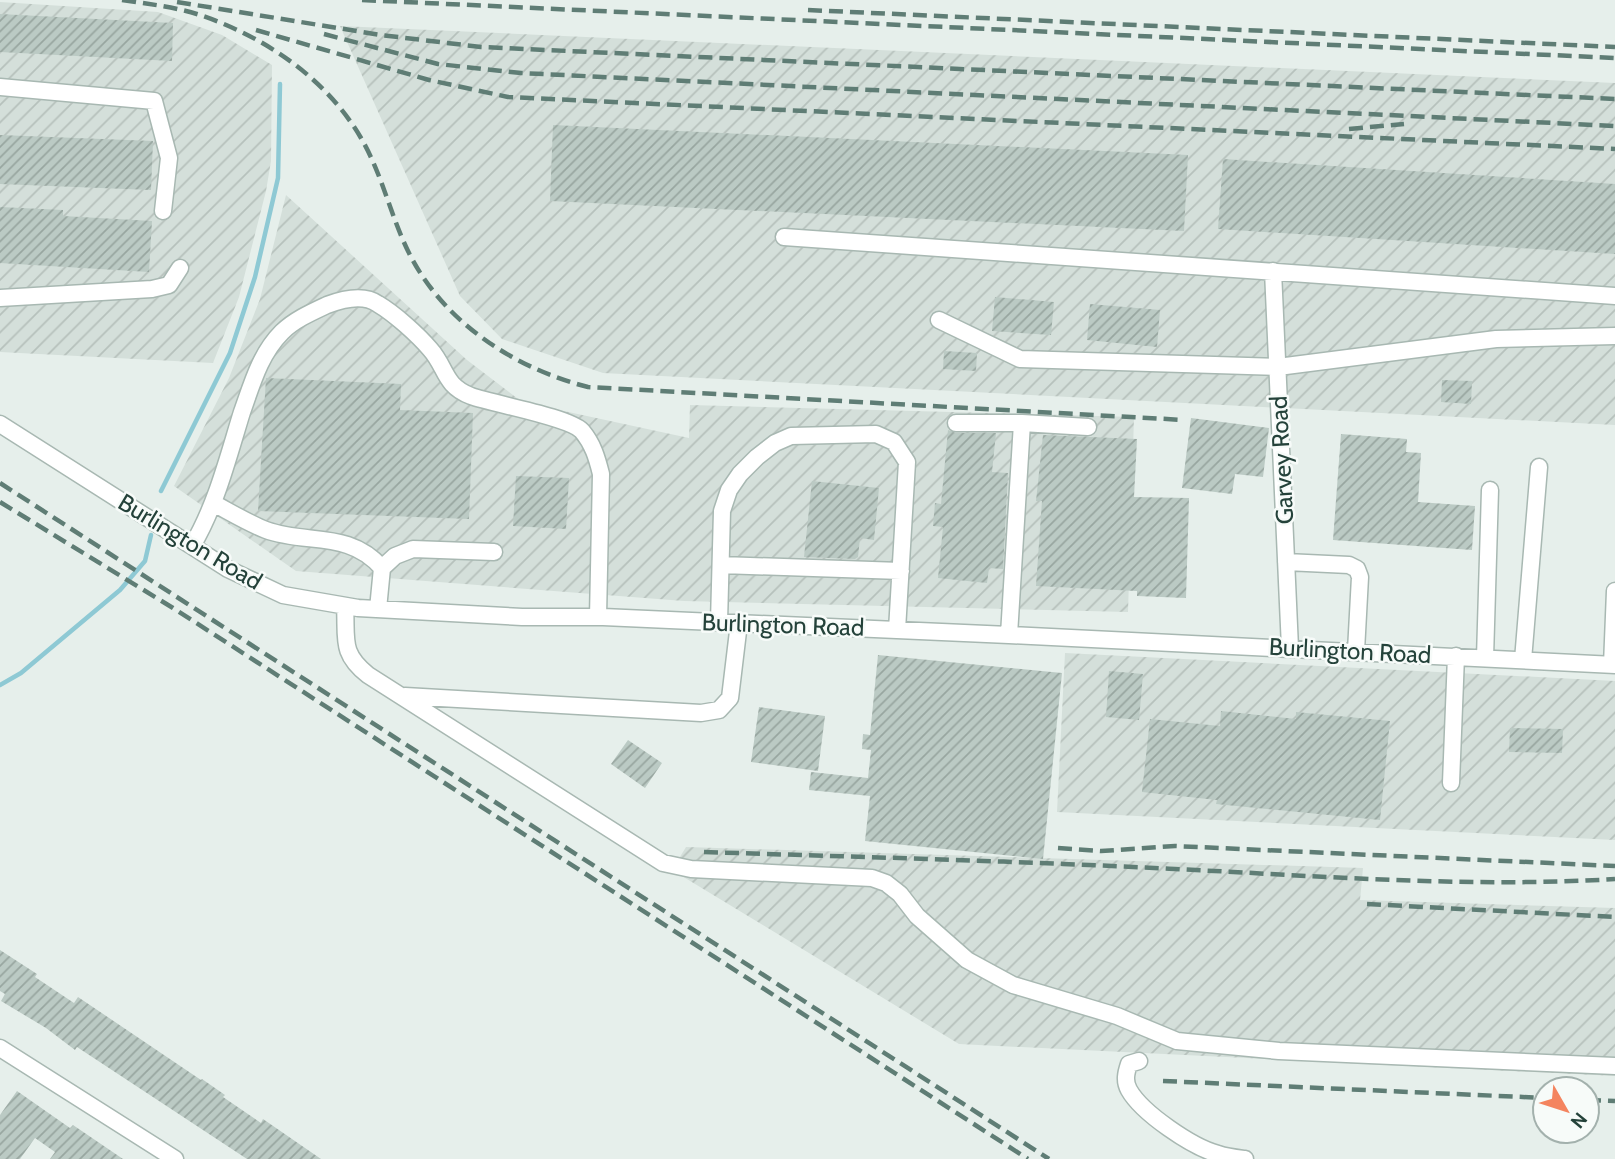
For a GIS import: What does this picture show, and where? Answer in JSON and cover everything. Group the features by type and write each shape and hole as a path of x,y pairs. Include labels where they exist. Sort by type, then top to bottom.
{"street":[{"path":"0,87 154,101 169,158 163,211"},
{"path":"784,237 1615,296"},
{"path":"0,298 152,289 169,285 180,268"},
{"name":"Garvey Road","path":"1273,271 1290,648"},
{"path":"192,547 206,522 254,377 265,352 283,331 311,312 357,297 377,302 429,347 439,359 443,373 454,387 470,395 555,419 580,429 596,452 601,474 598,617"},
{"path":"939,320 1020,359 1278,367 1496,339 1615,336"},
{"path":"956,422 1088,427"},
{"path":"1009,635 1022,423"},
{"name":"Burlington Road","path":"0,424 228,569 283,595 345,606 522,617 719,622 1614,665"},
{"path":"719,622 722,511 729,490 740,474 775,443 791,436 876,434 886,436 894,442 907,462 897,630"},
{"path":"1523,660 1539,467"},
{"path":"1485,658 1490,490"},
{"path":"213,503 267,531 349,544 382,568"},
{"path":"378,609 382,568 395,556 413,549 494,552"},
{"path":"1286,562 1349,565 1357,569 1360,577 1356,651"},
{"path":"721,565 901,571"},
{"path":"1614,665 1615,591"},
{"path":"345,606 348,654 353,663 663,863 691,869 872,878 886,883 900,894 916,916 967,960 1013,985 1117,1016 1177,1041 1279,1051 1615,1066"},
{"path":"402,696 701,713 719,710 730,698 739,623"},
{"path":"1451,783 1456,656"},
{"path":"1,1052 175,1159"},
{"path":"1139,1061 1129,1064 1125,1076 1128,1089 1137,1100 1187,1141 1218,1154 1245,1159"}],"shaded area":[{"path":"0,2 158,12 222,35 272,65 271,161 266,191 239,297 213,363 0,352"},
{"path":"340,26 1615,83 1615,425 603,373 502,339 460,296"},
{"path":"286,195 467,360 522,402 689,438 690,405 1134,417 1128,612 684,601 296,571 174,486 229,378 260,299"},
{"path":"1065,653 1615,681 1615,840 1057,812"},
{"path":"686,847 1363,868 1360,900 1615,908 1615,1076 959,1044 672,870"}],"building":[{"path":"0,14 173,23 172,61 0,52"},
{"path":"553,125 1188,155 1184,231 550,201"},
{"path":"0,135 153,141 151,190 0,184"},
{"path":"1223,159 1615,184 1615,254 1218,229"},
{"path":"0,207 63,210 63,216 152,221 149,272 0,263"},
{"path":"995,297 1054,302 1051,335 992,331"},
{"path":"1090,304 1160,310 1157,347 1087,340"},
{"path":"944,351 977,353 976,371 943,369"},
{"path":"266,378 401,384 400,410 473,413 469,519 258,511"},
{"path":"1442,380 1472,381 1471,404 1441,402"},
{"path":"1191,418 1269,428 1263,477 1235,474 1232,494 1182,488"},
{"path":"948,430 956,433 996,433 992,472 1008,473 1003,569 989,568 987,583 938,578 943,527 933,526 935,503 941,504"},
{"path":"1341,434 1407,439 1406,452 1421,453 1418,502 1475,506 1472,550 1333,540"},
{"path":"1043,435 1137,439 1134,497 1189,498 1186,598 1137,596 1137,591 1036,586 1042,501 1036,501"},
{"path":"516,476 569,478 566,529 513,526"},
{"path":"812,481 879,488 874,540 860,538 858,557 855,559 804,557"},
{"path":"878,655 1062,673 1043,859 865,841 870,796 809,790 811,772 868,778 871,750 862,749 863,734 870,735"},
{"path":"1109,671 1143,674 1139,720 1106,717"},
{"path":"759,707 825,716 818,771 751,762"},
{"path":"1221,711 1296,719 1296,712 1390,721 1380,820 1216,804 1217,800 1142,792 1150,719 1220,726"},
{"path":"1510,728 1563,729 1562,753 1509,752"},
{"path":"628,740 662,763 645,788 611,764"},
{"path":"0,950 74,1003 78,997 202,1079 261,1123 263,1119 321,1159 247,1159 77,1047 75,1050 46,1028 1,1001 5,994 0,991"},
{"path":"17,1091 70,1128 73,1125 123,1159 50,1159 55,1152 35,1138 20,1159 0,1159 0,1115"}],"waterway":[{"path":"161,491 230,353 255,277 278,178 280,84"},
{"path":"0,685 21,673 120,590 145,561 151,535"}],"railway":[{"path":"122,0 181,10 224,24 270,48 312,79 347,116 361,138 375,166 408,251 422,276 440,299 460,320 483,338 533,368 560,379 588,387 1184,420"},
{"path":"362,0 1615,58"},
{"path":"177,2 381,35 481,47 1615,99"},
{"path":"808,10 1615,47"},
{"path":"256,30 429,80 508,97 1615,149"},
{"path":"324,34 438,64 521,73 1615,126"},
{"path":"1349,129 1404,124"},
{"path":"0,483 1049,1159"},
{"path":"0,502 173,608 1028,1159"},
{"path":"1058,848 1101,851 1175,846 1615,866"},
{"path":"704,852 1057,864 1450,882 1615,879"},
{"path":"1367,904 1615,917"},
{"path":"1163,1081 1531,1097"},
{"path":"1601,1100 1615,1101"}]}
